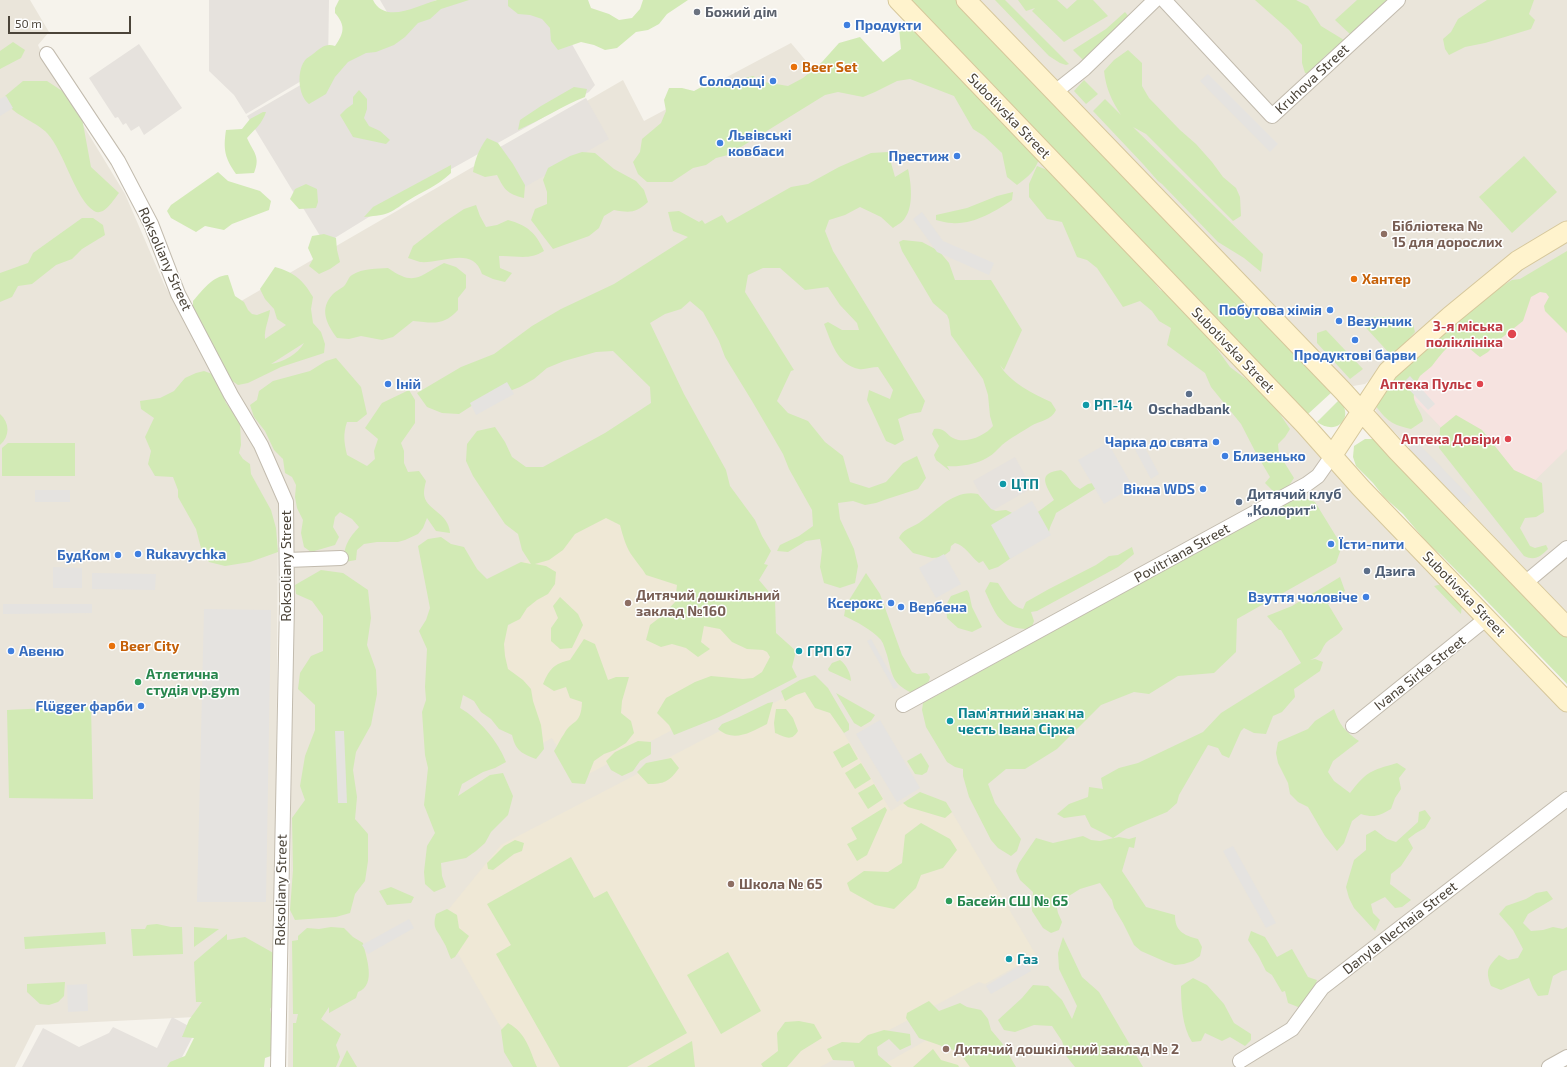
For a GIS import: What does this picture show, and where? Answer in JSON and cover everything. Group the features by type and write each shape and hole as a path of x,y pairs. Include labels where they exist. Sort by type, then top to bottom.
{"street":[{"name":"Subotivska Street","path":"898,0 1305,425 1332,456 1567,702"},
{"path":"966,0 1362,410 1397,451 1567,627"},
{"path":"1055,92 1084,69 1155,0"},
{"name":"Kruhova Street","path":"1164,0 1272,116 1398,0"},
{"name":"Roksoliany Street","path":"48,54 118,161 152,224 178,294 231,395 261,445 286,502 287,602 278,1067"},
{"name":"Povitriana Street","path":"903,705 1308,484 1318,476 1388,371 1450,316 1517,261 1567,231"},
{"path":"1525,582 1567,548"},
{"path":"286,560 341,558"},
{"name":"Ivana Sirka Street","path":"1353,726 1477,628 1487,618"},
{"name":"Danyla Nechaia Street","path":"1240,1061 1292,1029 1306,1013 1322,988 1567,799"},
{"path":"1548,1067 1567,1057"}],"shaded area":[{"path":"0,0 30,0 49,32 38,45 46,64 125,194 164,284 251,441 278,503 275,1013 36,1025 15,1067 0,1067"},
{"path":"209,0 329,0 328,65 246,114 234,95 209,71"},
{"path":"380,0 436,0 394,24"},
{"path":"447,0 547,0 595,85 589,92 403,196 325,244 247,116"},
{"path":"978,0 1567,0 1567,222 1521,247 1365,384 1353,386"},
{"path":"926,38 1567,705 1567,1067 288,1067 294,535 289,497 198,326 623,80 644,121 791,43 833,93"},
{"path":"139,44 182,108 144,135 139,126 131,131 126,123 123,125 118,117 115,118 89,78"},
{"path":"1208,74 1278,144 1270,152 1200,81"},
{"path":"6,96 13,108 0,116 0,99"},
{"path":"586,98 609,139 516,192 493,151"},
{"path":"922,212 943,241 994,263 989,275 937,252 913,219"},
{"name":"3-я міська поліклініка","path":"1567,238 1567,613 1378,415 1374,407 1495,286"},
{"name":"3-я міська поліклініка","path":"1567,252 1567,449 1513,502 1399,384 1515,283"},
{"path":"1410,376 1435,404 1428,410 1403,383"},
{"path":"507,382 514,394 476,415 470,403"},
{"name":"Дитячий дошкільний заклад №160","path":"662,432 792,667 577,780 552,738 541,744 485,639 511,624 487,582 532,557"},
{"path":"1141,440 1159,474 1151,479 1132,444"},
{"path":"1416,441 1472,499 1464,507 1408,449"},
{"path":"1108,443 1133,487 1104,504 1078,460"},
{"name":"ЦТП","path":"1015,457 1032,488 990,512 973,481"},
{"path":"35,490 70,490 70,502 35,502"},
{"path":"1032,501 1051,535 1010,559 991,525"},
{"path":"944,554 961,584 936,598 919,568"},
{"path":"53,567 82,568 82,588 53,588"},
{"path":"92,573 156,574 155,590 92,589"},
{"path":"3,604 92,604 92,613 3,614"},
{"path":"204,609 271,610 266,902 197,902"},
{"path":"871,639 898,687 894,689 867,641"},
{"name":"Школа № 65","path":"808,685 816,687 891,811 920,792 946,802 1036,955 985,984 979,982 820,1067 524,1067 439,921 501,845"},
{"path":"880,720 920,788 897,802 856,734"},
{"path":"335,731 344,731 347,803 338,803"},
{"path":"1233,846 1276,923 1266,928 1223,851"},
{"path":"409,919 414,928 368,954 362,945"},
{"path":"1026,962 1031,971 991,994 986,986"},
{"path":"87,984 88,1011 68,1012 67,985"},
{"path":"172,1017 196,1030 177,1067 22,1067 43,1028 79,1047 109,1033 113,1027 157,1048"},
{"name":"Дитячий дошкільний заклад № 2","path":"964,1019 991,1067 879,1067"}],"green space":[{"path":"339,0 373,0 378,7 386,11 394,12 412,9 437,0 469,0 441,9 430,19 418,23 405,37 394,45 376,52 366,53 348,62 335,77 326,94 309,104 302,95 300,83 301,70 307,58 323,47 328,45 335,46 338,41 342,33 342,26 335,13 335,8"},
{"path":"508,0 588,0 591,8 609,14 619,20 632,18 640,9 643,0 688,0 667,14 659,24 648,30 636,32 617,48 605,50 594,45 581,42 558,50 551,41 550,28 542,19 530,15 518,14 508,6"},
{"path":"908,0 958,0 1332,392 1308,414 1302,408 1297,407 1275,380"},
{"path":"995,0 1005,0 1069,64 1066,65 1060,63 1049,56"},
{"path":"1018,0 1057,0 1067,9 1077,0 1093,0 1108,16 1064,42 1032,11 1035,8 1026,11"},
{"path":"1255,0 1296,0 1308,6 1321,26 1344,40 1324,57 1311,74 1305,73 1302,63 1302,45 1289,30"},
{"path":"1357,0 1391,0 1351,35 1335,20"},
{"path":"1487,0 1534,0 1529,14 1535,20 1531,29 1485,43 1465,47 1449,55 1445,49 1443,39 1451,32 1458,19"},
{"path":"1125,12 1130,18 1083,60 1073,50 1106,29"},
{"path":"911,28 923,31 1040,157 1031,173 1017,185 1007,177 1002,153 984,136 973,129 954,96 910,79 897,81 863,97 838,92 825,95 728,155 716,158 706,165 693,168 672,182 647,182 638,174 633,162 640,152 642,139 661,123 666,111 664,100 669,88 682,88 694,91 705,85 717,82 729,82 753,76 764,82 788,86 803,78 822,62 839,43 860,37 883,62 901,49 899,29"},
{"path":"13,42 25,50 21,58 0,69 0,51"},
{"path":"1128,50 1142,63 1142,86 1149,98 1196,144 1223,177 1236,188 1240,197 1241,216 1233,221 1146,134 1133,127 1263,254 1261,272 1244,258 1218,242 1158,181 1093,111 1105,99 1121,115 1106,84 1104,71 1114,60"},
{"path":"1084,80 1098,94 1086,104 1074,91"},
{"path":"23,81 47,81 79,102 91,167 119,193 105,210 101,212 94,211 87,205 81,197 59,152 47,133 10,107 5,96"},
{"path":"574,87 587,89 585,97 518,130 520,120"},
{"path":"359,90 367,99 367,109 364,118 369,126 380,131 390,140 386,144 353,137 340,115 353,104 353,97"},
{"path":"263,112 266,112 262,120 247,138 254,151 257,162 254,173 236,174 229,163 226,154 226,130 242,129 250,119"},
{"path":"487,138 498,143 513,164 525,185 524,198 510,193 502,184 497,175 485,177 473,172 478,154"},
{"path":"582,152 595,153 614,169 636,181 644,190 648,202 640,208 632,211 624,212 614,210 604,216 599,228 589,236 553,249 531,220 535,209 547,204 547,192 543,180 548,168 570,156"},
{"path":"888,152 895,177 908,169 911,187 911,201 908,213 904,219 893,228 881,217 860,207 845,215 829,220 825,231 833,251 925,401 921,412 910,414 898,419 904,440 895,445 886,441 867,400 869,390 890,399 893,390 878,367 859,369 851,367 845,363 832,345 824,324 828,322 842,330 859,330 857,323 840,305 828,287 805,290 780,268 763,268 748,275 745,292 794,370 791,371 777,401 788,413 808,421 825,442 843,456 850,482 869,488 886,482 903,463 917,456 926,478 918,489 876,503 865,505 853,501 838,503 840,519 854,549 858,566 855,583 840,588 824,583 820,567 822,550 820,539 806,541 788,552 777,551 780,545 799,536 813,526 812,510 789,469 783,454 725,357 719,341 703,312 690,301 681,309 665,314 650,323 684,394 726,470 730,486 755,520 771,551 764,564 768,565 759,580 775,599 776,633 796,651 792,667 797,677 719,717 674,735 669,725 657,713 666,698 695,682 711,676 743,679 753,678 762,672 770,657 767,652 763,650 747,649 732,642 720,629 704,626 701,642 710,649 698,657 686,648 672,644 661,647 646,640 650,625 663,615 675,602 677,585 646,575 628,550 620,525 606,518 575,534 563,550 549,560 535,564 546,566 556,572 555,584 548,594 527,608 520,619 508,625 504,644 508,669 523,680 531,689 533,701 541,725 544,749 536,759 520,751 515,745 512,735 499,729 491,719 481,712 474,701 463,695 460,708 474,718 487,731 503,754 506,762 483,772 462,784 458,796 490,775 503,773 513,796 508,815 491,832 485,843 466,858 441,863 442,876 446,887 434,892 425,884 424,872 427,846 435,833 424,805 428,768 425,755 422,712 426,700 425,687 427,649 419,631 426,620 430,608 418,546 428,539 441,537 451,544 464,547 477,569 487,579 521,562 531,564 522,550 518,534 505,524 473,476 466,461 467,444 477,431 495,427 505,442 512,457 526,467 543,467 605,433 651,403 650,387 613,351 596,352 564,361 547,368 534,379 520,387 473,405 459,414 442,413 427,407 417,393 461,367 494,354 532,326 561,309 614,284 688,237 673,231 668,212 679,211 699,222 702,220 705,224 722,215 727,223 791,187 808,184 839,167 871,153"},
{"path":"1524,156 1557,192 1512,233 1479,197"},
{"path":"451,165 451,173 446,178 394,210 382,215 364,217 373,207"},
{"path":"1037,166 1055,173 1092,210 1108,234 1129,249 1160,290 1174,296 1192,310 1230,367 1267,395 1290,429 1278,444 1279,454 1294,478 1288,487 1274,492 1265,483 1270,477 1241,424 1211,387 1205,373 1167,345 1171,328 1159,321 1152,311 1140,301 1123,307 1097,268 1087,260 1077,257 1062,222 1047,219 1029,197 1029,184"},
{"path":"218,172 228,181 260,191 271,201 269,210 232,224 224,230 205,226 196,232 171,218 167,211 171,205"},
{"path":"306,184 317,189 318,202 316,208 299,209 290,199 295,189"},
{"path":"1013,192 1012,200 992,213 976,220 960,223 948,223 936,220 936,215 967,208 997,196"},
{"path":"476,205 486,227 497,225 508,220 521,224 538,239 544,251 527,257 499,256 500,268 512,273 505,282 482,274 478,265 471,260 464,258 420,262 408,258 413,246 464,209"},
{"path":"82,218 93,218 103,225 105,235 82,249 72,259 56,265 32,284 18,286 12,297 0,302 0,273 28,263 33,253"},
{"path":"324,234 336,238 340,262 319,274 309,266 313,259 308,248 312,236"},
{"path":"903,240 922,242 939,251 949,263 955,280 991,280 1022,330 1004,370 1000,365 1009,377 1015,382 1051,402 1056,410 1052,416 1012,437 992,455 979,462 960,466 947,466 950,471 936,460 934,455 939,446 932,434 934,429 945,431 953,438 958,440 969,440 985,433 993,426 990,416 988,395 983,379 951,335 947,315 933,303 902,251 899,242"},
{"path":"1567,251 1567,333 1545,311 1544,306 1549,297 1546,293 1540,292 1531,297 1523,321 1499,340 1488,352 1480,357 1465,345 1456,343 1448,348 1432,366 1420,376 1415,386 1414,401 1423,421 1411,429 1397,425 1384,416 1372,401 1375,381 1476,302 1512,280 1520,279"},
{"path":"444,263 456,267 466,275 466,288 458,298 458,310 448,319 433,323 413,321 393,337 382,340 361,336 349,339 337,338 330,327 325,311 326,305 333,294 344,286 349,277 352,275 365,270 388,268 405,277 417,278"},
{"path":"275,267 288,271 302,281 313,297 311,309 313,323 321,332 325,344 324,353 281,367 248,383 238,385 231,380 193,314 193,301 204,288 217,278 228,275 235,296 244,302 252,314 257,315 270,310 265,339 286,325 277,319 274,309 265,299 260,289","holes":["304,343 290,357 271,364"]},
{"path":"1386,317 1400,319 1413,324 1415,332 1399,350 1390,354 1357,318"},
{"path":"1326,330 1363,369 1350,379 1317,343 1317,333"},
{"path":"336,358 361,387 367,414 357,422 347,422 344,438 347,455 367,466 375,459 374,451 378,439 365,428 382,403 409,390 415,400 415,423 401,443 404,451 404,463 408,472 419,471 426,481 424,492 425,499 432,508 446,520 450,533 436,531 427,518 423,528 418,534 398,542 377,542 364,544 357,550 356,560 345,562 344,557 346,547 359,527 352,519 340,512 335,517 333,527 339,537 335,545 311,552 304,547 301,533 303,520 297,508 295,497 296,485 292,477 285,473 283,459 274,450 265,431 254,417 250,405 257,400 259,391 273,381 310,371 326,361"},
{"path":"204,371 215,375 226,403 240,422 241,445 239,453 243,459 250,464 251,474 271,510 276,528 278,552 250,562 225,566 209,562 202,552 196,529 178,497 178,490 173,477 155,476 148,464 151,451 145,437 154,418 141,409 140,401 160,398 174,391 185,378"},
{"path":"1339,400 1344,406 1345,412 1345,418 1342,423 1332,427 1325,426 1317,422"},
{"path":"0,414 6,421 8,430 6,438 0,445"},
{"path":"1456,415 1482,430 1514,470 1542,483 1544,512 1536,517 1525,518 1520,528 1530,546 1535,548 1546,545 1548,549 1540,556 1531,558 1524,556 1439,448 1440,428"},
{"path":"1365,439 1378,439 1567,636 1567,684 1479,593 1429,545 1403,514 1384,497 1373,483 1356,466 1353,457 1354,446"},
{"path":"8,443 75,443 75,476 2,476 2,448"},
{"path":"1061,470 1080,489 1088,484 1097,482 1098,487 1056,513 1049,532 998,567 989,570 983,561 979,563 959,544 955,543 951,546 950,551 942,557 932,558 913,553 899,538 905,531 919,523 946,502 969,493 978,494 991,509 996,511 1006,510 1027,520 1054,500 1045,480 1046,477 1053,471"},
{"path":"1299,496 1315,502 1342,546 1336,563 1237,619 1236,652 1214,673 1178,676 1149,694 1134,692 1101,705 1057,749 1025,769 1006,769 988,784 995,803 1021,839 1017,851 1011,856 998,848 991,840 969,797 963,776 963,769 955,767 947,762 926,727 922,710 923,703"},
{"path":"1132,547 1134,554 1118,567 1037,611 1031,612 1034,621 1031,629 1021,629 1006,624 996,614 985,591 990,582 998,583 1011,602 1023,609 1026,602 1096,565 1109,556 1118,555"},
{"path":"321,570 343,573 368,590 371,618 367,645 376,670 377,694 371,725 356,752 353,770 357,797 355,819 368,834 368,861 365,881 355,894 350,913 336,917 295,920 290,910 293,870 292,818 305,800 300,786 305,756 315,730 315,705 298,689 300,673 311,656 323,651 323,616 312,601 296,594 295,585"},
{"path":"866,573 880,594 902,655 912,672 917,674 927,673 930,677 929,681 916,695 902,687 895,680 881,640 859,623 844,616 846,605"},
{"path":"1340,577 1345,591 1328,604 1343,629 1328,641 1318,656 1310,660 1315,659 1323,662 1320,671 1294,689 1295,697 1282,712 1273,716 1266,734 1254,733 1244,728 1241,731 1229,758 1222,755 1218,748 1208,745 1179,795 1177,803 1167,812 1126,829 1113,838 1091,827 1085,815 1064,818 1057,814 1069,804 1088,797 1089,787 1103,789 1101,778 1119,768 1138,763 1203,732 1221,713 1301,663 1281,630 1279,630 1267,616 1292,606"},
{"path":"1446,583 1462,604 1461,614 1434,586"},
{"path":"967,590 972,607 982,627 972,632 958,628 947,618 946,605 951,596"},
{"path":"560,597 578,614 583,625 572,648 560,649 551,641 551,628 558,618 553,606"},
{"path":"584,639 595,644 608,680 616,677 629,677 622,701 621,713 631,721 634,733 626,743 594,761 585,784 572,783 554,751 567,729 578,719 582,702 570,698 566,687 554,691 543,684 550,670 560,663 570,660"},
{"path":"840,660 848,669 851,681 829,671 828,669 832,663"},
{"path":"815,675 828,688 849,724 849,730 844,733 830,713 815,708 805,692 785,701 781,691 800,680"},
{"path":"836,693 875,715 871,721 861,727 854,723"},
{"path":"773,702 767,724 749,733 736,736 724,733 718,729 722,724"},
{"path":"91,706 93,799 9,798 7,710"},
{"path":"776,709 786,709 793,718 798,731 793,737 788,738 775,733 774,723"},
{"path":"1334,709 1338,720 1344,728 1359,741 1333,761 1328,772 1334,781 1350,793 1365,776 1375,770 1397,763 1406,769 1399,778 1401,789 1395,798 1391,809 1376,816 1361,814 1352,821 1344,843 1337,851 1325,836 1308,807 1298,802 1290,794 1288,783 1278,763 1276,753 1278,742 1308,729 1315,721"},
{"path":"638,741 651,742 651,754 640,761 633,771 622,776 611,770 606,761 615,752"},
{"path":"849,743 858,759 842,768 833,752"},
{"path":"921,753 929,766 927,772 922,775 915,774 907,761"},
{"path":"671,758 679,768 669,779 662,783 648,784 637,772 646,763"},
{"path":"861,763 871,779 855,789 845,773"},
{"path":"874,784 883,799 868,809 858,793"},
{"path":"920,792 946,802 952,812 945,818 908,807 903,803"},
{"path":"885,807 887,810 867,855 857,861 847,844 857,839 851,828"},
{"path":"1425,810 1431,818 1425,828 1408,839 1413,848 1401,866 1391,874 1390,884 1411,900 1402,907 1395,908 1385,897 1371,904 1373,913 1380,920 1375,931 1354,908 1349,898 1346,887 1354,860 1366,850 1366,835 1375,830 1387,839 1396,842 1418,822 1419,812"},
{"path":"921,823 950,839 957,850 943,868 921,875 916,888 894,909 875,905 850,891 847,883 864,871 888,872 902,863 905,835"},
{"path":"1083,836 1091,840 1100,841 1119,837 1129,839 1136,837 1134,848 1129,847 1122,871 1146,907 1175,915 1178,929 1188,936 1198,939 1202,947 1200,956 1193,961 1175,965 1141,951 1134,945 1114,908 1112,900 1100,883 1080,889 1056,904 1062,922 1059,930 1051,933 1043,928 1032,911 1033,892 1020,880 1016,871 1019,863 1036,838 1053,843"},
{"path":"515,840 524,843 522,851 514,854 493,870 488,869 487,863 504,846"},
{"path":"571,857 594,898 607,891 687,1033 627,1067 560,1067 496,954 511,945 487,904"},
{"path":"391,887 414,897 411,903 387,905 379,891"},
{"path":"1547,891 1553,899 1528,914 1523,923 1531,931 1553,927 1563,929 1567,927 1567,970 1553,976 1548,995 1538,996 1529,978 1501,990 1491,986 1488,972 1495,959 1499,955 1508,960 1518,958 1523,949 1513,930 1499,914 1506,906 1526,899 1536,893"},
{"path":"447,909 457,915 459,928 469,936 455,957 451,959 435,926 436,914"},
{"path":"157,924 171,927 182,927 183,954 133,956 131,929 145,929 147,925"},
{"path":"194,927 219,929 194,947"},
{"path":"331,927 344,928 353,937 363,943 368,963 369,977 364,988 358,992 356,998 329,1013 329,1007 321,1019 341,1034 336,1045 340,1057 336,1067 293,1067 293,1023 296,1023 298,1014 293,1014 292,941 298,940 298,936 307,928 319,929"},
{"path":"1251,931 1265,937 1277,957 1292,949 1308,977 1317,980 1308,1005 1303,1009 1288,1003 1285,991 1282,992 1272,975 1266,971 1248,940"},
{"path":"105,932 106,944 25,949 24,937"},
{"path":"227,934 227,940 245,937 277,955 283,990 270,1009 276,1037 274,1055 265,1058 264,1067 167,1067 170,1062 185,1056 194,1038 182,1037 189,1020 202,1002 196,1002 194,962"},
{"path":"1063,937 1082,977 1099,992 1143,1067 1075,1067 1067,1057 1062,1041 1052,1026 1034,1025 1015,1032 1004,1030 998,1020 1022,998 1033,985 1048,986 1062,1000 1072,1019 1077,1006 1059,969 1058,953"},
{"path":"728,952 761,1011 721,1034 687,975"},
{"path":"1193,978 1207,985 1224,1004 1234,1023 1251,1034 1251,1040 1245,1046 1230,1037 1222,1041 1205,1033 1201,1041 1192,1042 1184,1022 1181,986"},
{"path":"65,982 64,996 58,1002 49,1005 40,1004 27,992 27,984"},
{"path":"929,1001 939,1011 960,1003 967,1007 981,1010 988,1019 991,1030 1002,1043 1016,1067 970,1067 959,1052 919,1038 906,1018 907,1013"},
{"path":"799,1021 814,1024 822,1038 801,1051 787,1067 763,1067 761,1064 778,1051 777,1033 785,1022"},
{"path":"508,1023 519,1032 527,1042 537,1067 513,1067 504,1052 501,1030"},
{"path":"884,1030 910,1034 911,1045 900,1050 889,1039 877,1047 878,1055 892,1067 855,1067 853,1061 833,1060 827,1049 842,1042 859,1043 868,1035"},
{"path":"692,1041 695,1067 647,1067"},
{"path":"933,1049 941,1060 958,1065 959,1067 913,1067"},
{"path":"347,1050 357,1067 339,1067"}],"place":[{"name":"Божий дім","path":"697,12"},
{"name":"Продукти","path":"847,25"},
{"name":"Beer Set","path":"794,67"},
{"name":"Солодощі","path":"773,81"},
{"name":"Львівські ковбаси","path":"720,143"},
{"name":"Престиж","path":"957,156"},
{"name":"Бібліотека № 15 для дорослих","path":"1384,234"},
{"name":"Хантер","path":"1354,279"},
{"name":"Побутова хімія","path":"1330,310"},
{"name":"Везунчик","path":"1339,321"},
{"name":"3-я міська поліклініка","path":"1512,334"},
{"name":"Продуктові барви","path":"1355,340"},
{"name":"Іній","path":"388,384"},
{"name":"Аптека Пульс","path":"1480,384"},
{"name":"Oschadbank","path":"1189,394"},
{"name":"РП-14","path":"1086,405"},
{"name":"Аптека Довіри","path":"1508,439"},
{"name":"Чарка до свята","path":"1216,442"},
{"name":"Близенько","path":"1225,456"},
{"name":"ЦТП","path":"1003,484"},
{"name":"Вікна WDS","path":"1203,489"},
{"name":"Дитячий клуб „Колорит“","path":"1239,502"},
{"name":"Їсти-пити","path":"1331,544"},
{"name":"Rukavychka","path":"138,554"},
{"name":"БудКом","path":"118,555"},
{"name":"Дзига","path":"1367,571"},
{"name":"Взуття чоловіче","path":"1366,597"},
{"name":"Дитячий дошкільний заклад №160","path":"628,603"},
{"name":"Ксерокс","path":"891,603"},
{"name":"Вербена","path":"901,607"},
{"name":"Beer City","path":"112,646"},
{"name":"Авеню","path":"11,651"},
{"name":"ГРП 67","path":"799,651"},
{"name":"Атлетична студія vp.gym","path":"138,682"},
{"name":"Flügger фарби","path":"141,706"},
{"name":"Пам'ятний знак на честь Івана Сірка","path":"950,721"},
{"name":"Школа № 65","path":"731,884"},
{"name":"Басейн СШ № 65","path":"949,901"},
{"name":"Газ","path":"1009,959"},
{"name":"Дитячий дошкільний заклад № 2","path":"946,1049"}]}
